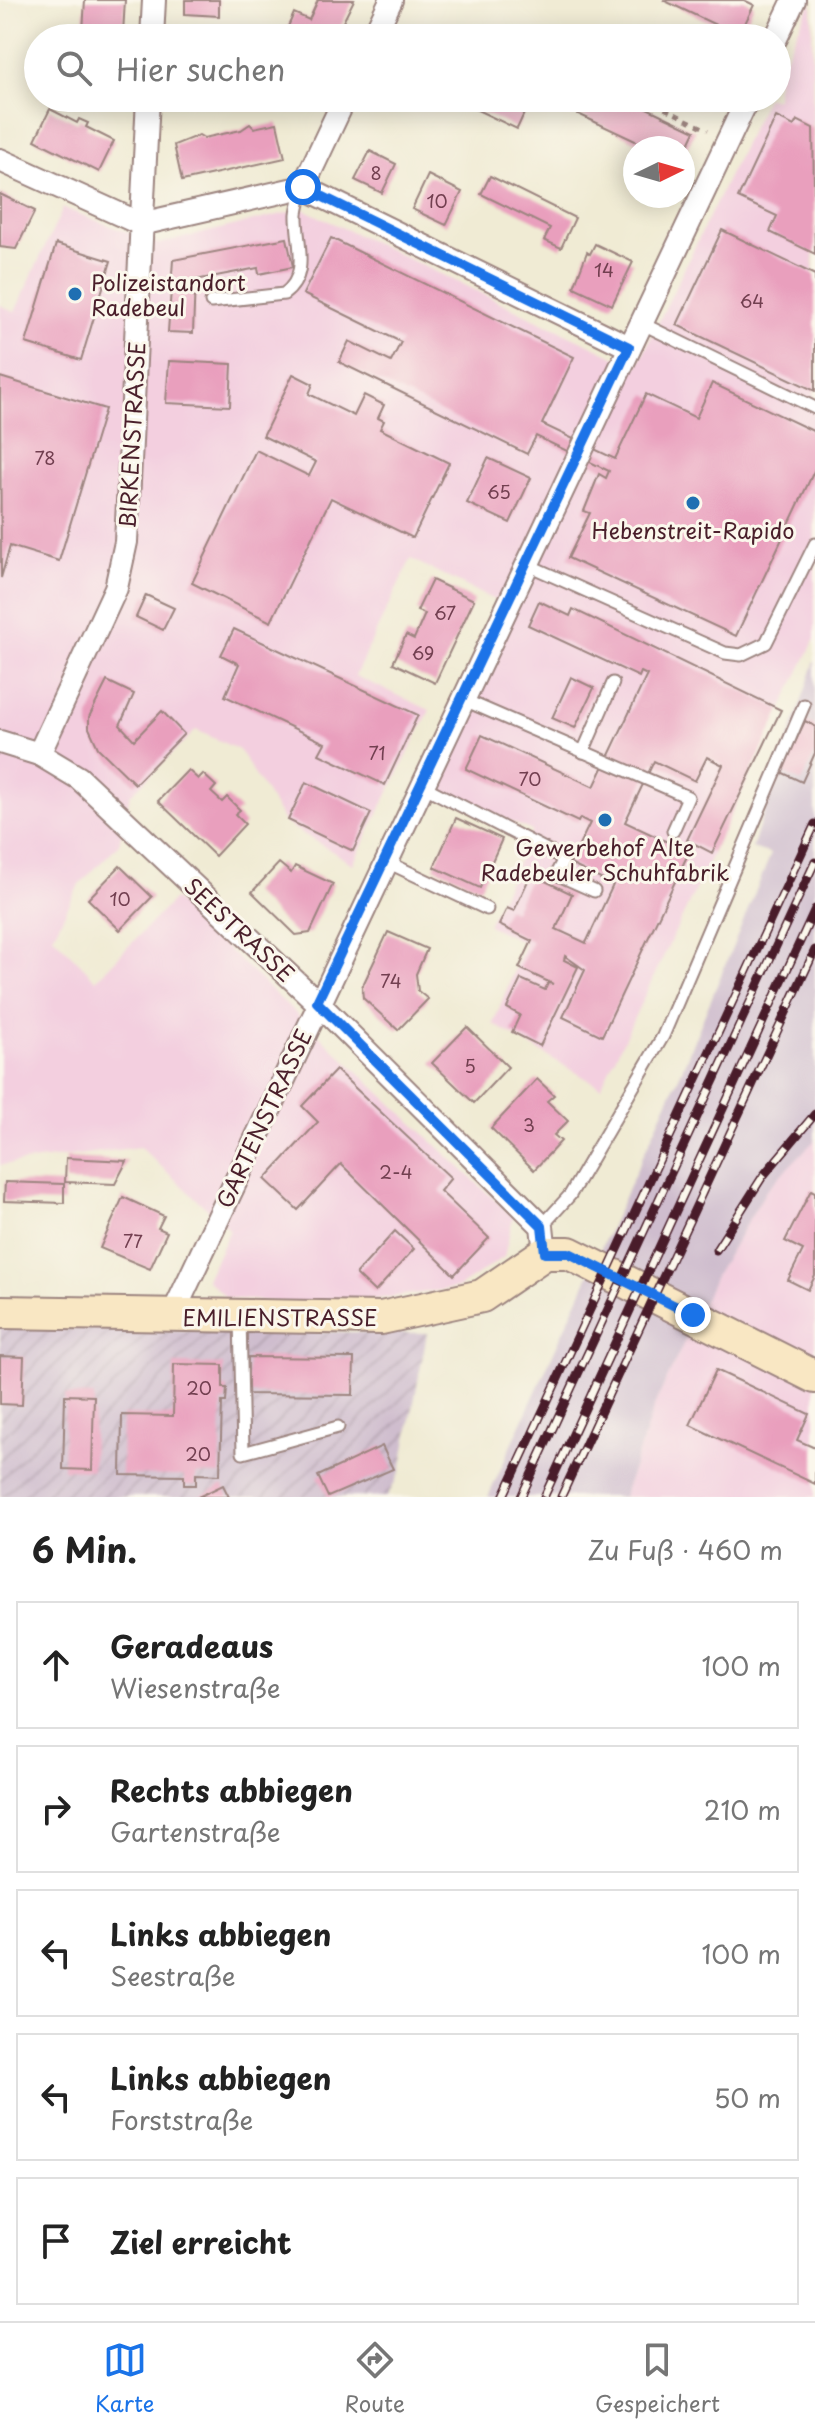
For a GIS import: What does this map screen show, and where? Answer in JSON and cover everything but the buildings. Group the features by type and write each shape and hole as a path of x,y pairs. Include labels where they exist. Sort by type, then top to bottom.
{"street":[{"path":"153,24 154,0"},
{"path":"380,24 391,0"},
{"path":"783,24 794,0"},
{"name":"BIRKENSTRASSE","path":"39,754 116,588 126,542 147,112"},
{"path":"303,187 338,112"},
{"name":"GARTENSTRASSE","path":"172,1316 317,1002 741,112"},
{"path":"0,160 141,224 303,187 629,347"},
{"name":"SEESTRASSE","path":"0,742 39,754 79,778 317,1002 544,1239"},
{"path":"544,1239 815,1377"},
{"name":"EMILIENSTRASSE","path":"0,1312 381,1318 482,1296 544,1239"}],"lane":[{"path":"211,302 284,294 291,289 301,266 297,215 303,187"},
{"path":"640,323 815,408"},
{"path":"526,564 725,653 741,655 766,643 815,544"},
{"path":"583,752 613,683"},
{"path":"461,699 688,797 673,831"},
{"path":"544,1239 663,1036 804,705"},
{"path":"421,785 564,859 556,874 594,891"},
{"path":"385,860 487,909"},
{"path":"240,1316 243,1453 338,1427"}],"path":[{"path":"671,112 728,140"}],"shaded area":[{"path":"812,0 815,639 601,1087 493,1024 525,943 488,925 532,831 431,787 510,608 411,559 355,676 430,710 353,864 285,823 239,750 196,730 130,795 119,844 79,885 53,936 96,980 174,899 513,1217 504,1257 457,1288 324,1306 226,1298 206,1279 230,1230 140,1147 0,1165 0,305 15,312 63,208 159,244 303,209 637,367 759,112 791,112 791,44"},
{"path":"815,661 815,1140 767,1189 716,1274 655,1404 623,1497 488,1497 681,1072 771,854 752,848"},
{"path":"815,1139 815,1497 623,1497 655,1404 716,1274 767,1189"},
{"path":"0,1328 427,1333 401,1471 387,1497 0,1497"}],"railway":[{"path":"503,1497 815,824"},
{"path":"521,1497 815,862"},
{"path":"544,1497 815,909"},
{"path":"561,1497 815,950"},
{"path":"716,1250 763,1176 815,1114"}],"place":[{"name":"Polizeistandort Radebeul","path":"75,294"},
{"name":"Hebenstreit-Rapido","path":"693,503"},
{"name":"Gewerbehof Alte Radebeuler Schuhfabrik","path":"605,820"}],"route":[{"path":"303,187 629,347 317,1002 542,1226 545,1253 569,1253 596,1264 693,1315"}]}
